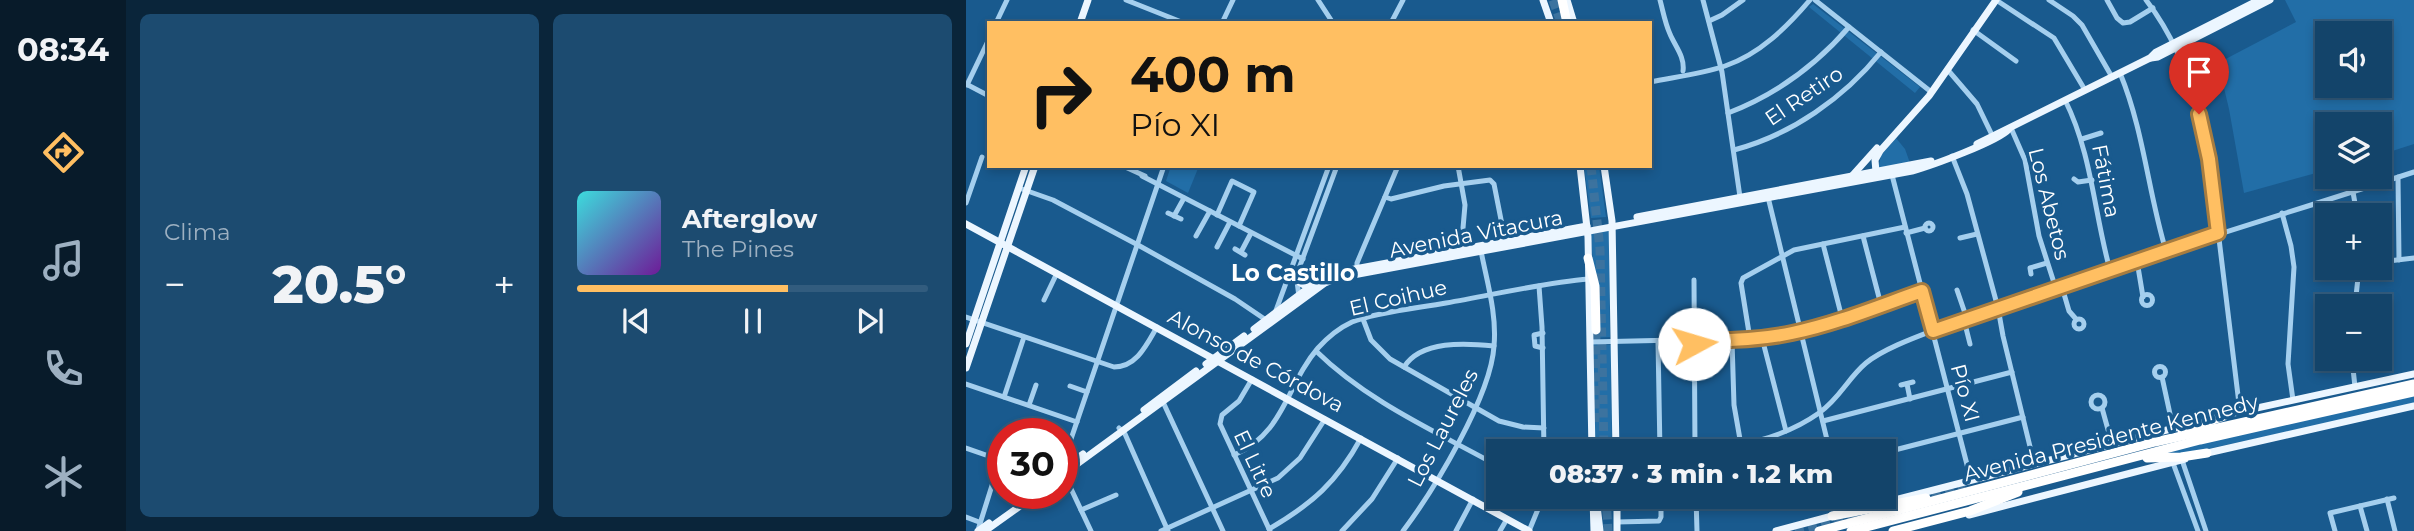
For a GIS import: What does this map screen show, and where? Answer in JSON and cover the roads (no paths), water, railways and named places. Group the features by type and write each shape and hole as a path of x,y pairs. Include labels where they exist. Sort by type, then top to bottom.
{"highway":[{"path":"1564,0 1567,21"},
{"path":"1588,258 1595,286 1596,330"},
{"name":"Avenida Presidente Kennedy","path":"1819,531 2155,442 2414,384"},
{"name":"Avenida Presidente Kennedy","path":"1852,531 1971,489 2039,482 2200,440 2414,392"},
{"path":"2155,442 2224,416"},
{"path":"2108,464 2207,453"},
{"path":"1893,531 1970,511 2039,482"},
{"path":"1832,516 1971,489"},
{"path":"1867,531 1921,518 1971,489"}],"main road":[{"path":"1081,21 1088,0"},
{"path":"1543,0 1550,21"},
{"path":"1564,0 1573,21"},
{"path":"1867,179 1876,172 1877,155 1952,66 1994,0"},
{"name":"Avenida Vitacura","path":"2174,46 2259,0"},
{"name":"Avenida Vitacura","path":"1612,223 1867,179 1931,165 2270,0"},
{"path":"1851,177 1930,91"},
{"name":"Avenida Vitacura","path":"1974,146 1987,143 2010,128"},
{"name":"Avenida Vitacura","path":"1078,460 1298,299 1321,279 1333,273 1481,251 1952,156"},
{"path":"1023,189 1026,168"},
{"path":"966,344 1023,189 1034,168"},
{"path":"1580,168 1587,228 1592,439"},
{"path":"1604,168 1612,223 1616,439"},
{"path":"1892,174 1898,168"},
{"name":"Alonso de Córdova","path":"966,224 1529,531"},
{"name":"Avenida Vitacura","path":"1078,457 1163,402 1275,313 1331,280 1358,270 1466,248 1587,228"},
{"path":"1481,251 1486,246 1502,241"},
{"path":"1297,281 1304,285 1321,279"},
{"path":"966,368 974,320"},
{"path":"1776,531 1845,513 1971,489 2034,463 2170,425 2224,416 2414,374"},
{"path":"1909,531 2207,453 2414,406"},
{"path":"978,531 1008,509"},
{"path":"990,530 1017,509"},
{"path":"1594,509 1594,531"},
{"path":"1596,509 1600,531"},
{"path":"1616,509 1617,531"}],"street":[{"path":"997,21 1007,0"},
{"path":"1126,0 1179,21"},
{"path":"1223,21 1233,0"},
{"path":"1318,0 1332,21"},
{"path":"1392,21 1403,0"},
{"path":"1660,0 1669,32 1681,55 1684,73"},
{"path":"1703,0 1721,67 1740,197"},
{"path":"1709,21 1743,0"},
{"path":"1652,81 1721,67 1744,58 1765,45 1812,0 1930,91"},
{"path":"1994,0 2054,38 2085,90"},
{"path":"2049,0 2082,25 2130,97 2166,251"},
{"path":"2107,0 2123,23 2130,22 2153,8"},
{"path":"2146,0 2174,46 2191,89 2204,135 2240,412"},
{"path":"1728,113 1762,96 1808,67 1849,27"},
{"path":"1974,30 2016,61"},
{"path":"987,43 966,85 987,95"},
{"name":"El Retiro","path":"1734,150 1776,135 1829,103 1851,85 1881,52"},
{"path":"1948,68 1977,104 1992,135"},
{"name":"Fátima","path":"2065,100 2082,139 2092,180 2100,234 2110,270"},
{"name":"Los Abetos","path":"2010,128 2029,173 2039,236 2047,263 2069,311 2076,320"},
{"path":"2082,139 2101,133"},
{"path":"1952,156 1964,184 1998,308 2034,463"},
{"path":"966,203 982,157"},
{"path":"1128,168 1251,233 1297,252 1303,259"},
{"path":"1078,419 1163,168"},
{"path":"1275,313 1328,168"},
{"path":"1298,299 1297,281 1303,259 1336,168"},
{"path":"1358,270 1397,168"},
{"path":"1458,168 1465,205 1463,228 1466,248"},
{"path":"1760,439 1786,431 1821,412 1843,392 1870,360 1933,331 2218,233 2414,172"},
{"name":"Pío XI","path":"1892,174 1948,388 1971,489"},
{"path":"2398,177 2399,260"},
{"path":"2074,179 2078,182 2092,180"},
{"path":"1217,215 1232,181 1254,192 1239,226"},
{"path":"1385,197 1391,199 1460,182 1493,181 1502,241"},
{"path":"1023,189 1053,200 1138,245 1236,299 1266,320"},
{"path":"2353,192 2355,203"},
{"path":"1768,197 1827,439"},
{"path":"1174,216 1184,198"},
{"path":"1313,208 1321,210"},
{"path":"1196,236 1210,211"},
{"path":"2282,213 2294,267 2288,364 2293,400"},
{"path":"1217,247 1230,222"},
{"path":"1750,339 1741,280 1794,250 1863,236 1926,228"},
{"path":"1241,252 1251,233"},
{"path":"1959,238 1977,234"},
{"path":"1863,236 1881,305"},
{"path":"1823,244 1842,318"},
{"name":"Los Laureles","path":"1403,531 1437,479 1476,408 1486,384 1494,346 1494,321 1481,251"},
{"path":"2392,261 2414,258"},
{"path":"1293,262 1303,259"},
{"path":"2137,261 2143,297"},
{"path":"2031,274 2030,268 2047,263"},
{"path":"1044,300 1057,273"},
{"name":"El Coihue","path":"1234,455 1248,449 1265,435 1316,351 1338,330 1363,319 1589,279"},
{"path":"1694,280 1695,439"},
{"path":"1539,286 1544,439"},
{"path":"1957,290 1970,344"},
{"path":"1590,342 1732,341 1762,338 1801,331 1922,291"},
{"path":"1363,319 1375,344 1390,359 1507,424 1544,428"},
{"path":"974,320 1114,367 1128,364 1144,351 1157,327"},
{"path":"1004,397 1024,337"},
{"path":"1762,338 1786,431"},
{"path":"1658,341 1660,439"},
{"path":"1732,341 1733,396 1740,439"},
{"path":"1404,367 1413,356 1422,351 1463,345 1494,346"},
{"path":"1316,351 1337,372 1369,395 1486,459"},
{"path":"2353,371 2355,387"},
{"path":"1823,421 2012,372"},
{"path":"2162,377 2170,425"},
{"name":"El Litre","path":"1252,379 1239,401 1219,420 1269,530"},
{"path":"966,384 1066,418"},
{"path":"1907,384 1910,399"},
{"path":"1029,405 1036,385"},
{"path":"1070,386 1087,392"},
{"path":"1163,402 1223,531"},
{"path":"2102,408 2112,443"},
{"path":"1896,450 2023,417"},
{"path":"1121,429 1166,530 1278,478 1295,464 1325,419"},
{"path":"1269,530 1320,495 1343,469 1361,438"},
{"path":"966,448 987,455"},
{"path":"1342,531 1372,499 1398,458"},
{"path":"2177,461 2198,531"},
{"path":"2177,461 2206,531"},
{"path":"1081,510 1116,495"},
{"path":"2335,531 2330,513 2390,498 2395,531"},
{"path":"978,531 987,499"},
{"path":"1456,531 1473,499"},
{"path":"1078,504 1091,531"},
{"path":"2360,506 2367,531"},
{"path":"1529,531 1538,509"},
{"path":"1617,522 1660,520 1660,509"},
{"path":"1696,509 1696,531"},
{"path":"1844,509 1845,513"},
{"path":"966,517 979,522"},
{"path":"1500,531 1507,518"}],"tunnel":[{"path":"1553,0 1560,21"},
{"path":"1591,168 1600,249 1604,439"},
{"path":"1595,422 1596,330"},
{"path":"1919,499 1965,487"},
{"path":"1607,509 1608,531"},
{"path":"1795,531 1858,515"}],"district":[{"name":"Lo Castillo","path":"1293,273"}]}
